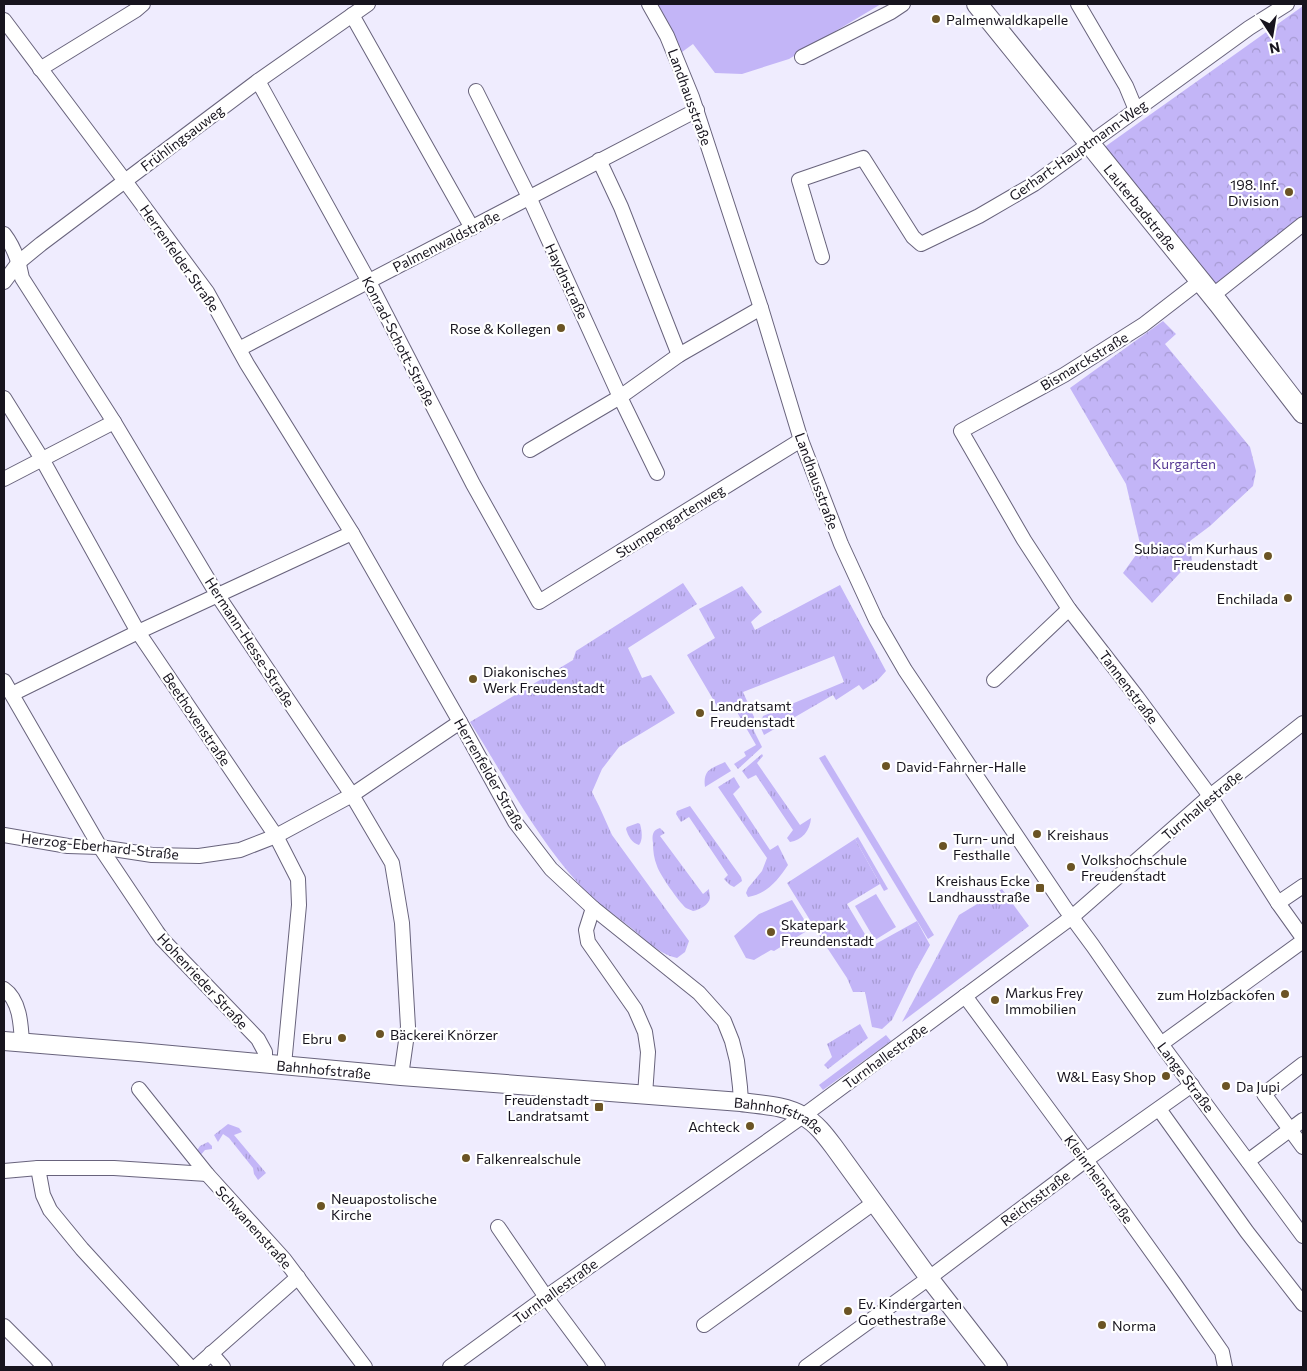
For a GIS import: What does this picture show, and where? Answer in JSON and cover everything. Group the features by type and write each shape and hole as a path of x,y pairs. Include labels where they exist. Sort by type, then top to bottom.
{"main road":[{"name":"Lauterbadstraße","path":"977,4 1206,288 1303,413"}],"street":[{"path":"40,69 143,4"},
{"name":"Frühlingsauweg","path":"4,282 19,262 41,244 258,81 368,4"},
{"name":"Landhausstraße","path":"649,4 667,36 697,110 761,308 801,440 841,544 876,620 905,670 1072,917"},
{"path":"802,57 892,12 903,4"},
{"path":"1078,4 1126,86 1136,110"},
{"name":"Gerhart-Hauptmann-Weg","path":"822,257 799,180 863,158 913,237 921,244 979,216 1034,184 1249,28 1287,4"},
{"path":"352,16 472,228"},
{"name":"Herrenfelder Straße","path":"4,20 207,292 239,349 352,533 515,822 550,869 592,908 699,993 724,1021 737,1061 740,1102"},
{"name":"Konrad-Schott-Straße","path":"258,81 368,280 473,484 539,602"},
{"name":"Haydnstraße","path":"476,91 529,198 657,473"},
{"name":"Palmenwaldstraße","path":"239,349 697,110"},
{"path":"599,160 621,207 679,354"},
{"name":"Bismarckstraße","path":"961,431 1064,375 1206,288 1303,224"},
{"name":"Hermann-Hesse-Straße","path":"4,234 12,244 19,262 22,278 114,422 218,596 352,795 392,863 402,924 408,1027 401,1076"},
{"path":"530,450 620,397 679,354 761,308"},
{"name":"Beethovenstraße","path":"4,398 42,459 138,632 276,836 298,880 298,905 284,1065"},
{"path":"4,479 114,422"},
{"name":"Tannenstraße","path":"961,431 1024,540 1069,609 1210,796 1303,940"},
{"name":"Stumpengartenweg","path":"539,602 801,440"},
{"path":"12,694 138,632 352,533"},
{"path":"994,680 1069,609"},
{"name":"Hohenrieder Straße","path":"4,680 100,847 162,939 258,1039 265,1052 265,1063"},
{"name":"Herzog-Eberhard-Straße","path":"4,835 68,846 100,847 152,855 199,856 240,850 276,836 352,795 460,722"},
{"name":"Turnhallestraße","path":"450,1367 546,1296 803,1116 1072,917 1210,796 1303,723"},
{"path":"1278,903 1303,886"},
{"path":"592,908 586,930 588,942 635,1009 645,1032 648,1052 645,1095"},
{"name":"Lange Straße","path":"1072,917 1161,1044 1303,1236"},
{"path":"1161,1044 1303,940"},
{"path":"4,989 14,999 21,1023 22,1043"},
{"name":"Kleinrheinstraße","path":"964,996 1086,1160 1222,1352 1225,1367"},
{"name":"Bahnhofstraße","path":"4,1041 401,1076 740,1102 783,1108 803,1116 820,1129 929,1278 998,1367"},
{"path":"1303,1064 1264,1094 1303,1147"},
{"name":"Reichsstraße","path":"806,1367 929,1278 1086,1160 1192,1085"},
{"name":"Schwanenstraße","path":"139,1089 207,1174 298,1276 365,1367"},
{"path":"1159,1109 1247,1232 1303,1304"},
{"path":"1248,1162 1303,1120"},
{"path":"38,1168 43,1195 50,1210 82,1249 190,1367"},
{"path":"4,1170 114,1168 207,1174"},
{"path":"704,1325 875,1202"},
{"path":"498,1227 598,1367"},
{"path":"196,1367 298,1276"},
{"path":"4,1326 45,1367"},
{"path":"211,1353 223,1367"}],"green space":[{"path":"653,4 881,4 789,59 742,74 715,73 693,44 682,52"},
{"path":"1303,6 1303,216 1215,288 1099,151"},
{"name":"Kurgarten","path":"1163,321 1176,334 1165,344 1250,447 1256,471 1253,486 1210,526 1190,541 1192,560 1152,603 1123,573 1141,548 1126,484 1070,388"},
{"path":"683,583 697,604 628,648 642,678 651,675 675,713 619,747 602,769 592,792 612,835 689,941 685,952 677,958 664,953 652,945 596,901 562,865 534,825 470,722 573,660 576,651"},
{"path":"840,585 886,671 877,681 863,690 859,685 836,700 833,695 764,735 760,726 763,716 844,682 834,656 743,692 754,717 754,731 762,747 738,769 734,764 746,756 744,752 756,745 734,707 717,706 687,655 715,638 699,609 742,586 762,612 751,622 755,630"},
{"path":"762,754 763,756 757,763 800,825 811,818 807,831 802,837 794,841 790,842 787,838 793,830 756,775 748,779 742,771"},
{"path":"825,755 934,935 928,939 819,758"},
{"path":"725,762 731,771 705,787 705,776 709,770"},
{"path":"734,777 740,787 733,794 770,850 778,845 788,865 776,881 766,890 748,897 746,893 748,888 762,871 767,858 718,787"},
{"path":"690,806 741,877 742,881 734,887 724,879 728,875 689,817 681,822 676,814 677,811"},
{"path":"638,823 640,824 642,835 639,845 634,843 626,829"},
{"path":"660,828 665,833 660,836 703,894 709,889 709,901 701,908 693,911 686,908 659,870 653,852 653,834"},
{"path":"858,837 888,889 884,891 855,839"},
{"path":"855,839 880,884 847,904 872,946 917,921 930,945 892,1020 882,1029 872,1027 865,992 853,992 847,978 787,883"},
{"path":"1002,889 1029,926 902,1022 959,915"},
{"path":"876,894 896,927 875,940 855,906"},
{"name":"Skatepark Freundenstadt","path":"792,900 810,929 774,951 771,950 754,960 746,958 734,936 759,914"},
{"path":"860,1024 868,1038 828,1069 824,1065 832,1057 827,1044"},
{"path":"886,1035 891,1041 823,1090 819,1085"},
{"path":"228,1124 239,1128 242,1132 234,1135 266,1173 258,1180 253,1168 229,1138 223,1134 218,1142 214,1135"},
{"path":"208,1142 212,1149 205,1150 199,1157 196,1152 200,1146"}],"place":[{"name":"Palmenwaldkapelle","path":"936,19"},
{"name":"198. Inf. Division","path":"1289,192"},
{"name":"Rose & Kollegen","path":"561,328"},
{"name":"Subiaco im Kurhaus Freudenstadt","path":"1268,556"},
{"name":"Enchilada","path":"1288,598"},
{"name":"Diakonisches Werk Freudenstadt","path":"473,679"},
{"name":"Landratsamt Freudenstadt","path":"700,713"},
{"name":"David-Fahrner-Halle","path":"886,766"},
{"name":"Kreishaus","path":"1037,834"},
{"name":"Turn- und Festhalle","path":"943,846"},
{"name":"Volkshochschule Freudenstadt","path":"1071,867"},
{"name":"Kreishaus Ecke Landhausstraße","path":"1040,888"},
{"name":"Skatepark Freundenstadt","path":"771,932"},
{"name":"zum Holzbackofen","path":"1285,994"},
{"name":"Markus Frey Immobilien","path":"995,1000"},
{"name":"Bäckerei Knörzer","path":"380,1034"},
{"name":"Ebru","path":"342,1038"},
{"name":"W&L Easy Shop","path":"1166,1076"},
{"name":"Da Jupi","path":"1226,1086"},
{"name":"Freudenstadt Landratsamt","path":"599,1107"},
{"name":"Achteck","path":"750,1126"},
{"name":"Falkenrealschule","path":"466,1158"},
{"name":"Neuapostolische Kirche","path":"321,1206"},
{"name":"Ev. Kindergarten Goethestraße","path":"848,1311"},
{"name":"Norma","path":"1102,1325"}]}
